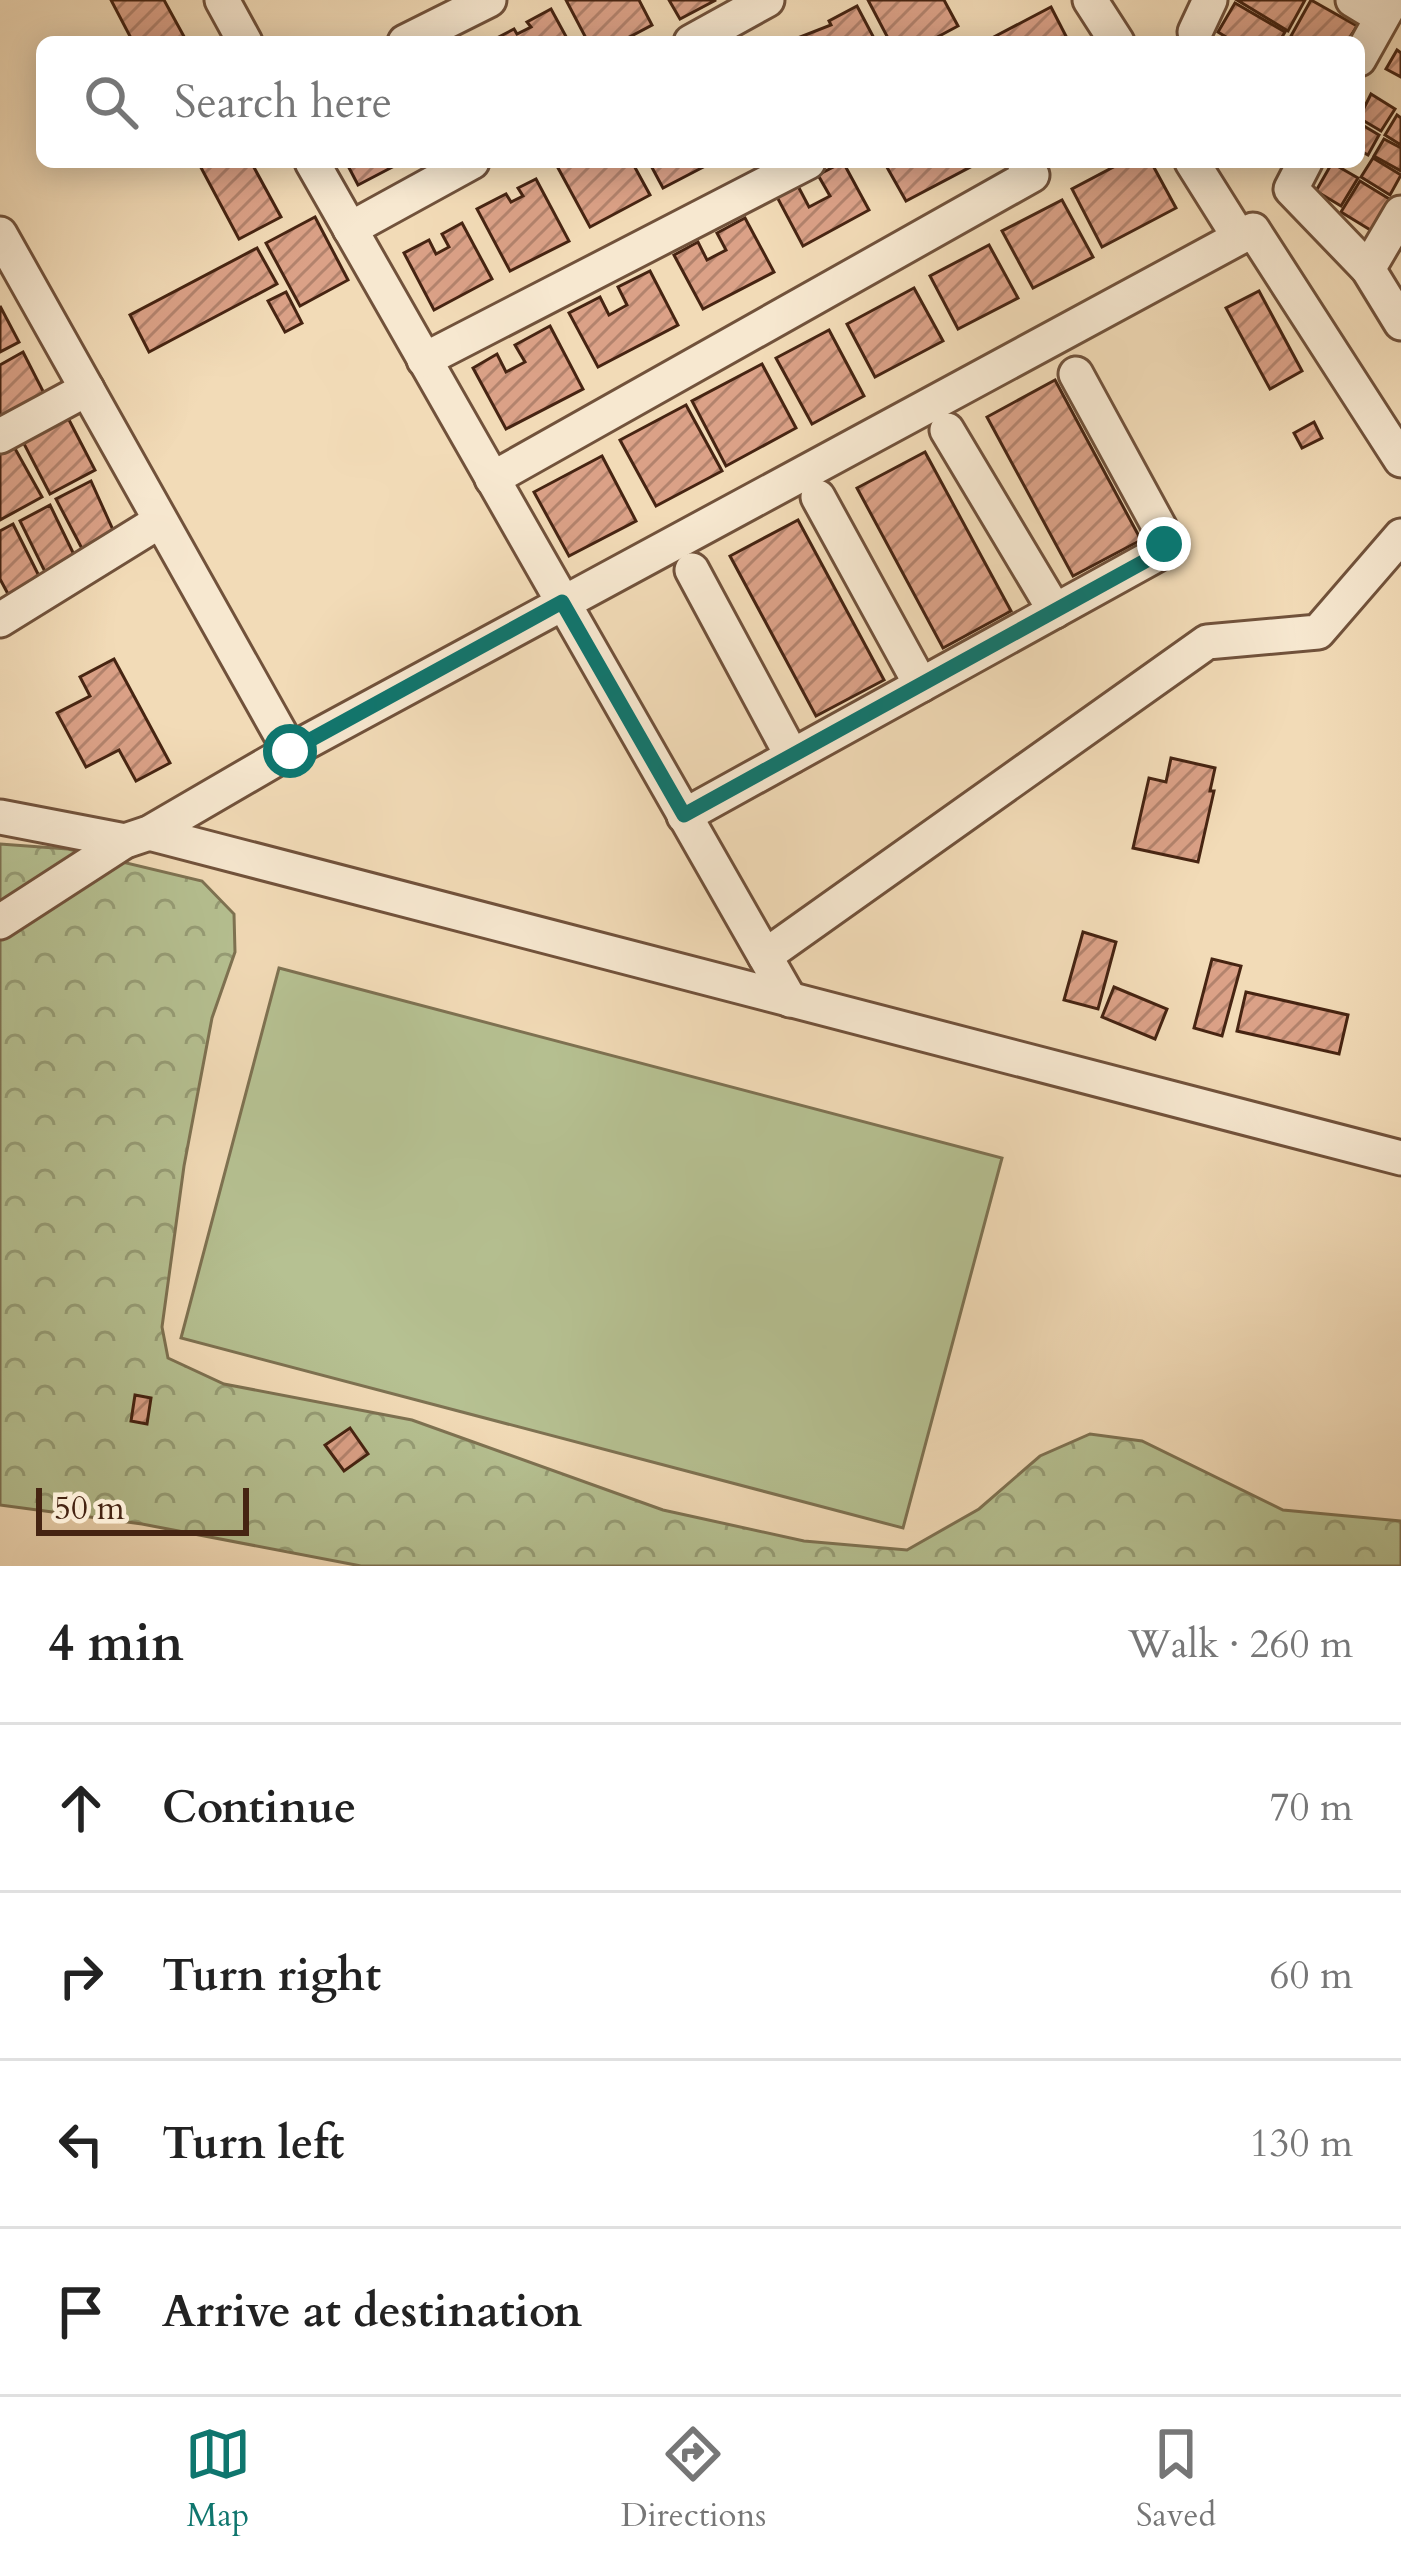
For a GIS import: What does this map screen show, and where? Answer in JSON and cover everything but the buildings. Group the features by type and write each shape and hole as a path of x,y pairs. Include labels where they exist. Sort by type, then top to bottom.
{"street":[{"path":"222,0 242,36"},
{"path":"417,36 489,0"},
{"path":"702,36 767,0"},
{"path":"1090,0 1113,36"},
{"path":"1195,32 1210,0"},
{"path":"1365,39 1375,6"},
{"path":"315,168 790,1000"},
{"path":"350,229 461,168"},
{"path":"424,360 796,168"},
{"path":"492,479 1031,175 1027,168"},
{"path":"1196,168 1239,237"},
{"path":"1302,168 1291,189 1368,269 1401,323"},
{"path":"1368,269 1401,213"},
{"path":"0,922 137,837 290,751 1253,230 1401,460"},
{"path":"0,234 9,269 88,389 290,751"},
{"path":"684,815 1156,555 1164,544 1161,530 1076,374"},
{"path":"0,436 88,389"},
{"path":"947,430 1055,611"},
{"path":"818,497 921,685"},
{"path":"0,620 160,520"},
{"path":"765,956 1207,642 1318,632 1401,536"},
{"path":"692,570 792,756"},
{"path":"0,817 137,837 1401,1158"}],"green space":[{"path":"0,844 68,849 202,881 234,914 235,952 212,1018 184,1166 162,1327 168,1358 224,1384 412,1420 663,1510 804,1541 907,1550 979,1509 1040,1456 1090,1434 1142,1441 1283,1510 1401,1521 1401,1566 361,1566 142,1524 0,1505"},
{"path":"279,968 1002,1158 903,1528 181,1338"}],"route":[{"path":"290,751 562,602 684,815 1156,555 1164,544"}]}
